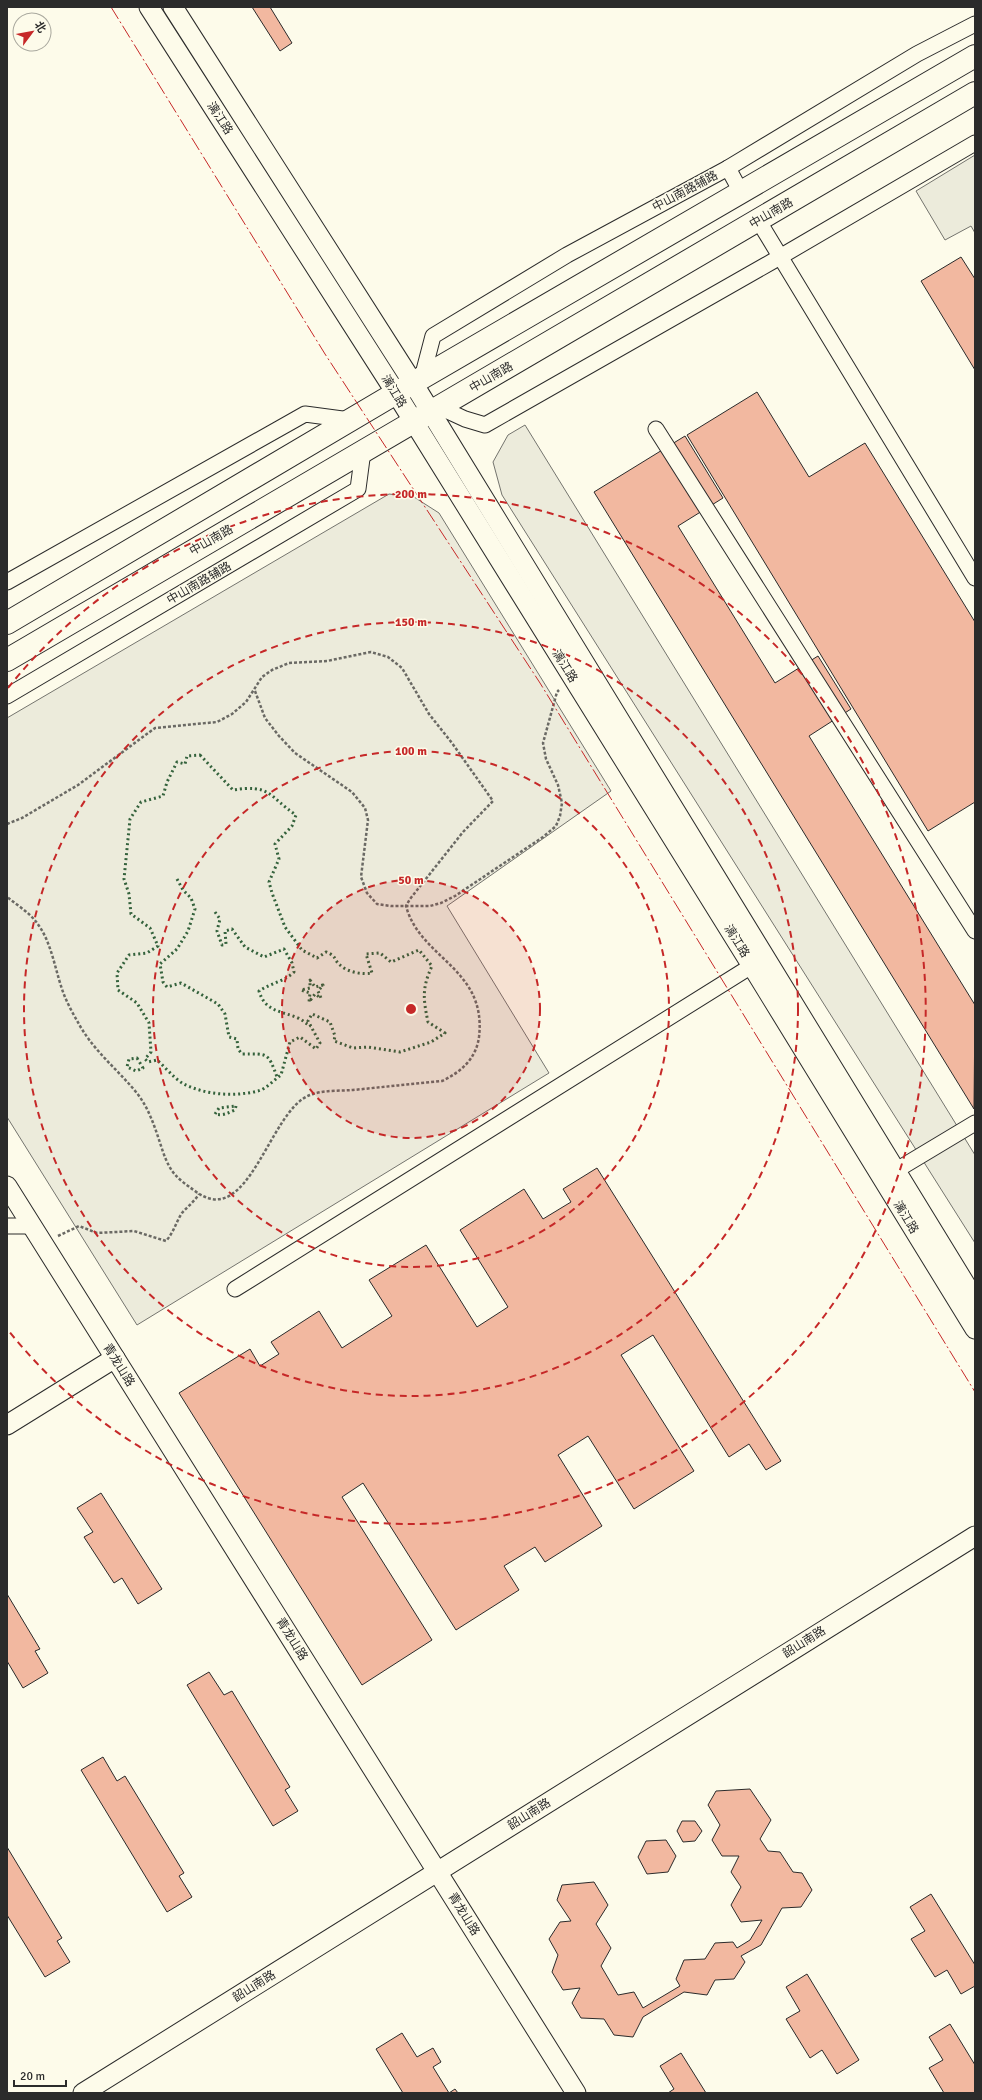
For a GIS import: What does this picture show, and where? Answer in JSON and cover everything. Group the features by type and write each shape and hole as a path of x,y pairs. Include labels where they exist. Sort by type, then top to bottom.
{"main road":[{"path":"7,623 410,384 975,56"},
{"name":"中山南路","path":"7,660 975,93"},
{"path":"742,192 758,220"}],"street":[{"name":"漓江路","path":"149,7 410,384"},
{"name":"漓江路","path":"174,7 410,384 573,678 895,1171 975,1300"},
{"name":"中山南路辅路","path":"410,384 433,336 567,255 728,168 917,54 975,24"},
{"path":"427,414 465,419 485,425 780,257 975,142"},
{"path":"728,168 742,192"},
{"path":"758,220 975,578"},
{"path":"7,582 305,414 350,420"},
{"name":"漓江路","path":"427,414 758,962 975,1329"},
{"path":"656,429 975,931"},
{"name":"中山南路辅路","path":"7,696 358,489 363,451"},
{"path":"235,1289 758,962"},
{"path":"895,1171 975,1123"},
{"name":"青龙山路","path":"7,1186 576,2093"},
{"path":"7,1226 32,1226"},
{"path":"7,1425 115,1358"},
{"name":"韶山南路","path":"83,2093 975,1536"}],"path":[{"path":"7,824 22,818 78,785 155,728 217,722 232,714 246,702 262,677 272,670 289,663 327,661 371,652 388,657 402,668 429,714 452,743 493,801 463,832 428,874 406,906"},
{"path":"255,690 265,718 284,742 295,753 352,792 365,808 368,820 361,877 367,893 377,904 391,906 430,906 455,896 543,837 556,826 560,816 562,803 558,785 546,759 542,743 557,692 573,678"},
{"path":"7,897 37,923 47,941 65,997 80,1027 105,1061 136,1092 150,1116 165,1158 173,1175 199,1194 211,1200 222,1199 232,1195 242,1187 251,1176 275,1131 290,1112 310,1095 442,1081 458,1073 470,1060 478,1046 480,1027 475,998 459,972 418,932 410,919 406,906"},
{"path":"43,1244 79,1226 97,1233 134,1231 166,1241 172,1234 184,1212 191,1206 199,1194"}],"shaded area":[{"path":"975,155 975,233 971,226 945,240 916,191"},
{"path":"525,425 975,1155 975,1243 502,495 493,462 508,435"},
{"path":"389,494 414,497 439,513 611,791 447,906 549,1073 137,1325 7,1117 7,718"}],"building":[{"path":"252,7 270,7 292,43 280,51"},
{"path":"961,257 975,279 975,370 921,281"},
{"path":"757,392 809,477 865,443 975,622 975,802 928,831 687,435"},
{"path":"685,436 723,498 678,526 775,683 818,656 851,709 809,736 975,1005 974,1109 594,492"},
{"path":"597,1168 781,1461 766,1470 749,1444 729,1457 653,1335 621,1355 694,1471 634,1509 588,1436 558,1455 602,1526 545,1562 535,1547 504,1566 519,1590 456,1630 363,1483 342,1497 432,1640 362,1685 179,1393 250,1349 260,1366 279,1354 271,1342 319,1311 342,1348 392,1316 369,1280 426,1245 477,1327 508,1307 460,1230 524,1189 543,1219 571,1202 563,1189"},
{"path":"101,1493 162,1589 138,1604 122,1578 114,1583 84,1537 93,1532 77,1508"},
{"path":"7,1594 40,1649 35,1651 48,1673 23,1688 7,1661"},
{"path":"209,1672 224,1695 232,1691 290,1787 285,1790 298,1811 273,1826 187,1685"},
{"path":"103,1757 117,1781 125,1776 184,1873 179,1876 192,1897 167,1912 81,1770"},
{"path":"750,1789 771,1820 760,1839 768,1851 780,1852 793,1872 802,1873 812,1890 801,1907 782,1908 761,1945 741,1956 745,1962 734,1979 715,1980 707,1995 684,1992 643,2017 633,2037 614,2035 604,2019 581,2018 572,2003 580,1988 563,1990 552,1972 558,1955 549,1939 560,1922 571,1921 557,1900 562,1885 594,1882 608,1905 596,1924 611,1948 601,1966 618,1995 634,1992 643,2008 680,1986 676,1979 684,1960 705,1959 715,1943 733,1942 737,1948 750,1940 762,1920 741,1922 731,1905 741,1887 731,1872 739,1856 722,1856 712,1840 720,1825 708,1805 716,1791"},
{"path":"682,1821 695,1821 702,1831 695,1841 683,1842 677,1831"},
{"path":"666,1840 676,1856 668,1872 647,1874 638,1857 646,1841"},
{"path":"7,1847 62,1938 57,1941 70,1962 45,1977 7,1915"},
{"path":"931,1894 975,1965 975,1986 961,1994 947,1970 935,1977 911,1939 925,1931 910,1907"},
{"path":"807,1974 859,2060 837,2074 822,2050 810,2058 786,2019 800,2011 786,1987"},
{"path":"950,2024 975,2065 975,2093 944,2093 929,2068 943,2060 929,2037"},
{"path":"402,2033 417,2057 433,2048 441,2062 433,2067 449,2093 403,2093 376,2049"},
{"path":"681,2053 706,2093 668,2093 674,2089 660,2066"},
{"path":"455,2089 458,2093 449,2093"}],"hedge":[{"path":"200,755 233,790 262,790 274,797 296,815 292,826 275,844 279,859 269,882 285,927 302,950 317,958 326,952 329,953 343,967 351,971 364,974 372,973 366,954 380,953 391,962 419,950 432,966 426,981 424,993 428,1022 445,1033 431,1042 400,1052 368,1047 353,1048 334,1041 335,1036 330,1022 312,1014 308,1021 320,1043 316,1049 300,1037 290,1042 281,1075 261,1090 239,1094 219,1094 191,1087 179,1081 157,1060 148,1062 145,1059 151,1052 149,1023 137,1003 118,990 117,973 129,955 147,953 158,946 150,928 131,914 129,894 124,879 130,819 141,802 163,796 167,782 177,762 185,764 187,756 200,755"},
{"path":"177,879 183,890 191,898 195,909 188,931 177,949 160,964 163,982 167,987 181,983 218,1004 225,1014 229,1037 237,1039 238,1049 242,1054 257,1054 266,1056 269,1059 277,1077"},
{"path":"215,912 220,919 217,931 222,945 226,944 225,931 232,929 245,947 264,957 284,949 292,963 294,972 286,978 259,991 265,1003 270,1007 298,1018 311,1026"},
{"path":"310,980 315,987 323,985 318,991 321,998 315,994 309,1002 310,993 301,990 310,988 310,980"},
{"path":"137,1058 143,1068 136,1071 127,1067 129,1059 137,1058"},
{"path":"236,1106 235,1110 228,1113 221,1115 215,1114 219,1108 236,1106"}],"power":[{"path":"111,7 325,354 540,683 975,1392"}]}
